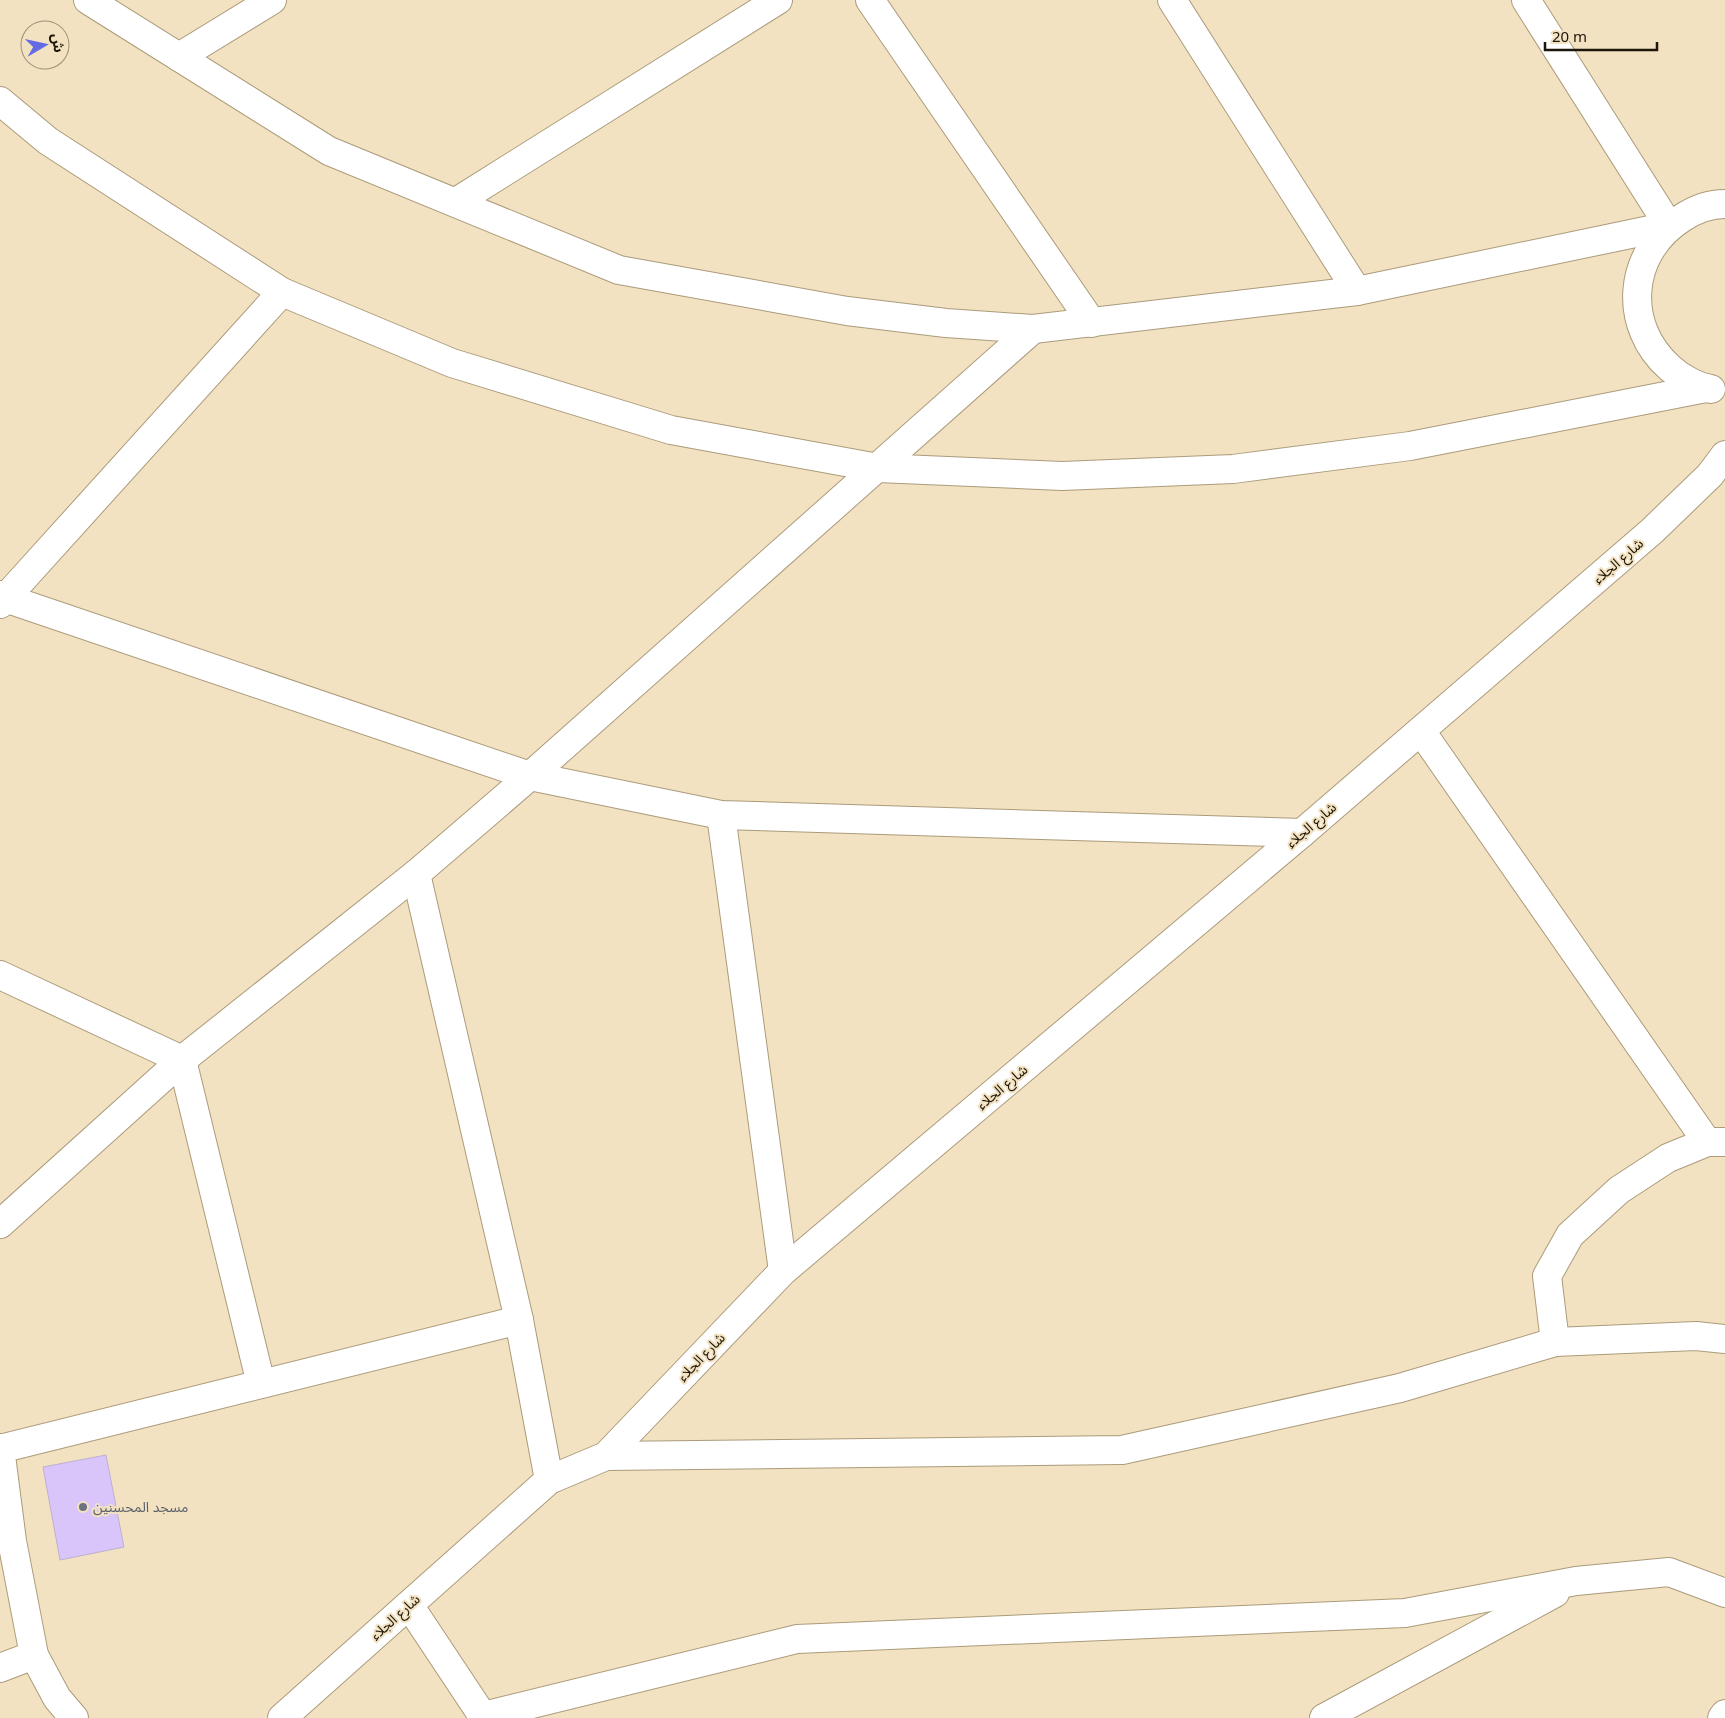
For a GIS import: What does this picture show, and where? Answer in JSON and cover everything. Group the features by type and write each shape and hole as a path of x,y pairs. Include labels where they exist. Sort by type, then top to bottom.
{"street":[{"path":"88,0 329,151 619,270 847,311 946,323 1033,329 1092,323 1357,291 1669,226"},
{"path":"178,57 272,0"},
{"path":"456,202 778,0"},
{"path":"870,0 1092,323"},
{"path":"1172,0 1357,291"},
{"path":"1526,0 1669,226"},
{"path":"0,101 48,141 282,292 452,363 670,430 878,468 1062,476 1233,469 1410,446 1715,389"},
{"path":"1715,389 1679,376 1658,357 1643,332 1637,304 1639,275 1650,249 1669,226 1691,212 1717,204 1725,204"},
{"path":"282,292 2,599 530,776 722,815 1302,833"},
{"path":"0,1224 182,1060 416,874 530,776 1033,329"},
{"name":"شارع الجلاء","path":"282,1718 549,1480 606,1456 783,1271 1302,833 1652,531 1710,475 1725,455"},
{"path":"1420,731 1716,1142 1668,1158 1619,1190 1570,1235 1547,1276 1555,1342"},
{"path":"722,815 783,1271"},
{"path":"416,874 519,1320 549,1480"},
{"path":"0,975 182,1060"},
{"path":"182,1060 261,1384"},
{"path":"74,1718 57,1698 34,1655 12,1541 0,1449 519,1320"},
{"path":"606,1456 1122,1450 1400,1388 1555,1342 1696,1336 1725,1339"},
{"path":"409,1605 483,1717 797,1639 1405,1613 1576,1581 1669,1572 1725,1593"},
{"path":"1324,1718 1576,1581"},
{"path":"0,1668 34,1655"},
{"path":"1722,1718 1725,1714"}],"building":[{"name":"مسجد المحسنين","path":"106,1455 124,1547 60,1560 43,1467"}],"place":[{"name":"مسجد المحسنين","path":"83,1507"}]}
